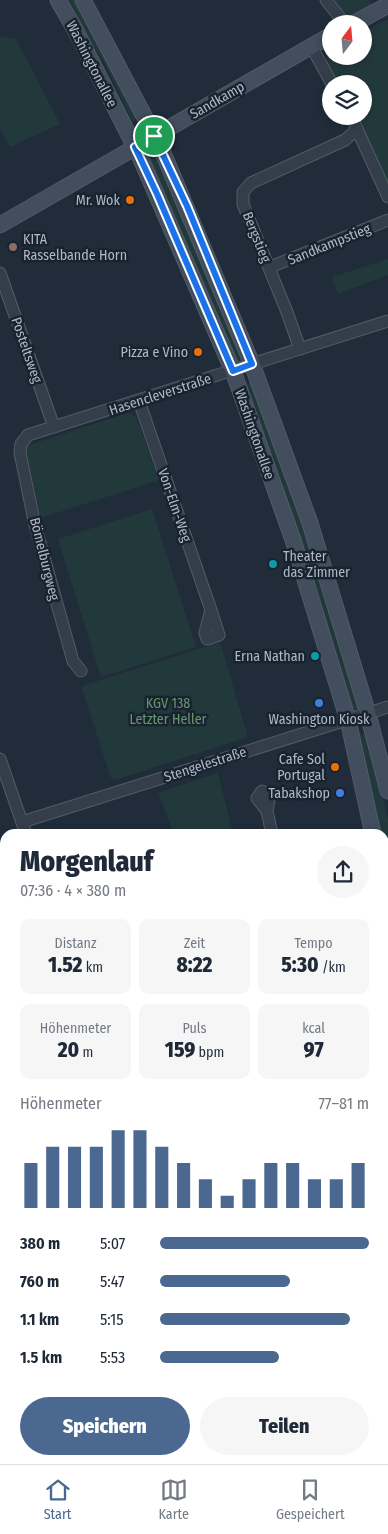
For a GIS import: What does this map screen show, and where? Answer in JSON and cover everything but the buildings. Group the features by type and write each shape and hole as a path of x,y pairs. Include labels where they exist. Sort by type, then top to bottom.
{"street":[{"name":"Washingtonallee","path":"58,0 77,33 135,147 233,371 293,540 348,720 373,829"},
{"name":"Washingtonallee","path":"83,0 154,136 187,206 252,364 310,523 368,714 388,791"},
{"path":"326,0 338,15"},
{"path":"370,15 388,5"},
{"name":"Sandkamp","path":"0,225 57,194 322,40"},
{"path":"311,46 327,75"},
{"path":"355,125 388,197"},
{"name":"Bergstieg","path":"300,349 244,204 243,192 251,183 345,140 357,130"},
{"name":"Sandkampstieg","path":"270,268 388,220"},
{"name":"Posteltsweg","path":"0,273 54,427"},
{"name":"Hasencleverstraße","path":"21,444 28,435 388,321"},
{"name":"Von-Elm-Weg","path":"139,401 210,610"},
{"name":"Bömelburgweg","path":"21,444 20,453 35,525 73,661 81,671"},
{"name":"Stengelestraße","path":"22,822 388,707"},
{"path":"0,759 24,829"},
{"path":"267,811 271,829"}],"green space":[{"path":"63,0 77,0 140,115 133,122 104,62"},
{"path":"335,0 368,0 375,7 360,15 344,15"},
{"path":"386,20 388,21 388,185 359,125 372,125 372,75 333,75 328,65 372,65 372,28"},
{"path":"0,36 16,39 60,124 10,147 0,129"},
{"path":"158,154 244,357 241,361 236,362 144,160"},
{"path":"388,259 388,275 338,294 332,277"},
{"path":"255,381 281,447 359,708 354,710 350,709 242,385"},
{"path":"128,413 136,417 159,480 41,518 26,450 29,445"},
{"path":"152,509 196,647 101,677 58,539"},
{"name":"KGV 138 Letzter Heller","path":"217,643 221,645 247,734 245,738 115,780 111,778 82,689 85,685"},
{"path":"369,732 388,819 388,829 379,829 355,736"},
{"path":"218,773 232,829 172,829 158,793"}],"place":[{"name":"Mr. Wok","path":"130,200"},
{"name":"KITA Rasselbande Horn","path":"13,247"},
{"name":"Pizza e Vino","path":"198,352"},
{"name":"Theater das Zimmer","path":"273,564"},
{"name":"Erna Nathan","path":"315,656"},
{"name":"Washington Kiosk","path":"319,703"},
{"name":"Cafe Sol Portugal","path":"335,767"},
{"name":"Tabakshop","path":"340,793"}],"route":[{"path":"154,136 187,206 252,364 233,371 135,147 154,136"}]}
